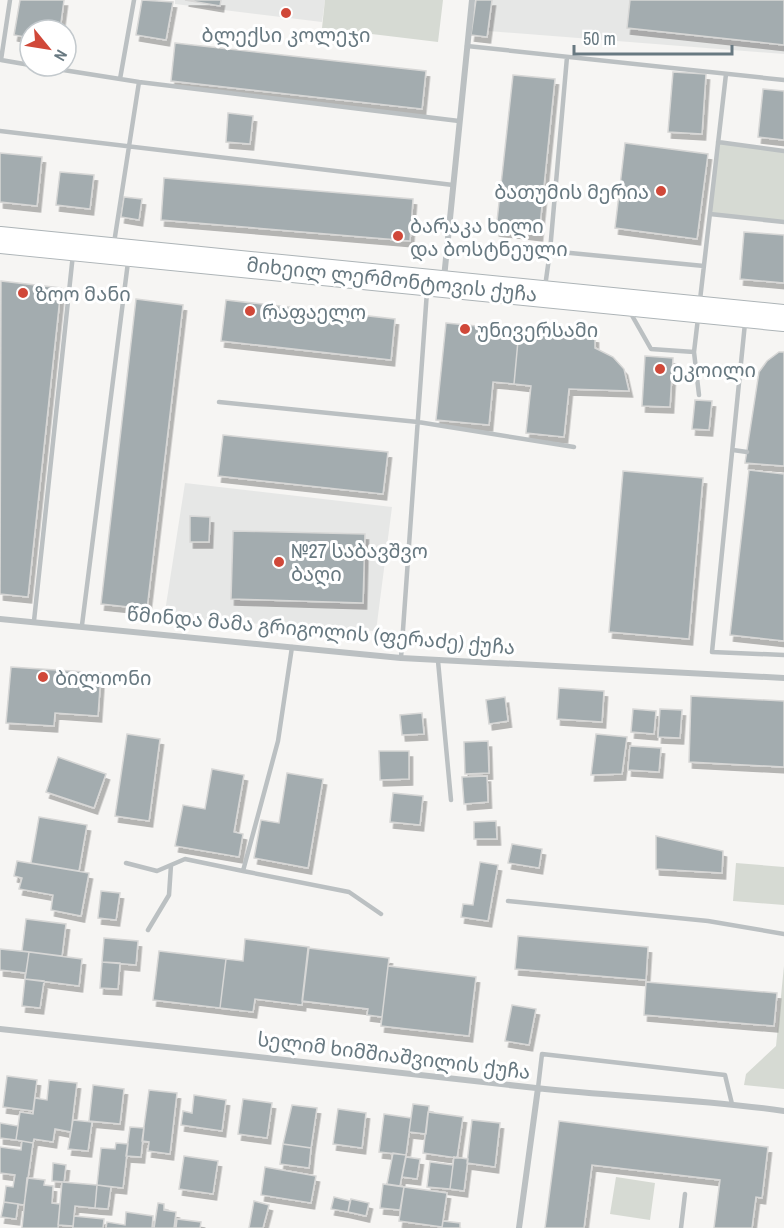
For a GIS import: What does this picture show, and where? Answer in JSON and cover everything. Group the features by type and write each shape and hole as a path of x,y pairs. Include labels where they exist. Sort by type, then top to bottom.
{"street":[{"path":"435,283 453,185 472,0"},
{"name":"მიხეილ ლერმონტოვის ქუჩა","path":"0,240 784,318"},
{"name":"წმინდა მამა გრიგოლის (ფერაძე) ქუჩა","path":"0,619 401,658 784,678"},
{"name":"სელიმ ხიმშიაშვილის ქუჩა","path":"0,1029 538,1088 732,1104 784,1111"},
{"path":"519,1228 538,1088"}],"lane":[{"path":"10,0 1,60 18,63"},
{"path":"120,80 134,0"},
{"path":"467,46 784,80"},
{"path":"544,294 550,251 567,57"},
{"path":"78,73 120,80 459,121"},
{"path":"699,395 694,352 726,74"},
{"path":"82,626 121,252 129,146 139,81"},
{"path":"0,131 453,185"},
{"path":"718,142 784,150"},
{"path":"710,214 784,222"},
{"path":"34,621 74,248"},
{"path":"550,251 704,267"},
{"path":"401,658 418,422 435,283"},
{"path":"624,302 651,349 694,352"},
{"path":"746,314 712,652 784,655"},
{"path":"219,402 418,422 574,447"},
{"path":"733,450 747,452"},
{"path":"243,871 278,741 292,647"},
{"path":"438,660 451,800"},
{"path":"126,863 157,871 185,859 349,892 381,914"},
{"path":"148,930 168,895 171,865"},
{"path":"508,901 708,921 784,934"},
{"path":"538,1088 542,1054 725,1075 732,1104"},
{"path":"681,1228 685,1194"}],"shaded area":[{"name":"ბლექსი კოლეჯი","path":"175,0 325,0 322,22 175,4"},
{"path":"325,0 443,0 438,42 322,28"},
{"path":"492,0 784,0 784,54 488,31"},
{"path":"718,142 784,151 784,222 710,214"},
{"name":"№27 საბავშვო ბაღი","path":"185,483 392,507 376,631 164,618"},
{"path":"736,863 784,867 784,905 733,901"},
{"path":"784,966 784,1089 744,1085 746,1074 776,1046"},
{"path":"616,1177 655,1183 650,1220 610,1214"}],"building":[{"path":"20,0 64,0 62,18 18,18 18,36 14,35"},
{"path":"142,0 173,2 166,40 136,35"},
{"path":"185,0 221,0 220,6"},
{"path":"476,0 492,0 487,37 471,35"},
{"path":"630,0 784,0 784,45 627,28"},
{"path":"175,43 426,71 422,109 171,81"},
{"path":"673,72 706,74 702,134 668,132"},
{"path":"513,75 555,79 539,235 496,230"},
{"path":"763,89 784,91 784,140 758,137"},
{"path":"228,113 253,116 250,144 226,142"},
{"name":"ბათუმის მერია","path":"625,143 708,154 697,239 615,228"},
{"path":"0,153 42,157 37,206 0,202"},
{"path":"60,172 94,175 90,209 56,205"},
{"path":"164,178 413,199 410,241 161,220"},
{"path":"124,197 142,199 139,220 121,217"},
{"path":"744,232 784,235 784,283 740,279"},
{"path":"1,281 61,288 28,597 0,594"},
{"path":"136,299 183,305 147,609 101,604"},
{"path":"226,300 395,319 391,360 221,341"},
{"path":"446,323 519,330 514,384 493,382 489,425 436,420"},
{"path":"519,330 595,337 595,348 613,357 624,369 629,391 569,389 564,437 526,433 531,386 514,384"},
{"path":"779,352 784,352 784,466 745,463 759,372 767,361"},
{"path":"645,356 673,358 670,407 642,406"},
{"path":"695,400 712,401 709,430 692,429"},
{"path":"223,435 388,452 383,494 218,476"},
{"path":"749,470 784,474 784,641 730,635"},
{"path":"623,471 703,478 689,639 609,632"},
{"path":"190,516 210,517 209,542 190,542"},
{"path":"233,531 365,534 363,603 231,599"},
{"path":"11,667 101,673 98,716 55,713 54,726 6,723"},
{"path":"559,688 604,691 602,722 557,719"},
{"path":"691,696 784,701 784,767 689,762"},
{"path":"505,697 508,721 489,724 486,700"},
{"path":"633,709 656,711 654,734 631,732"},
{"path":"660,709 682,710 680,738 658,737"},
{"path":"422,713 424,734 402,735 400,715"},
{"path":"127,734 160,739 149,821 115,816"},
{"path":"596,734 627,737 622,774 591,775"},
{"path":"488,741 489,773 465,774 464,742"},
{"path":"630,746 661,748 659,772 628,770"},
{"path":"379,751 409,751 409,779 380,780"},
{"path":"58,757 106,774 94,808 46,792"},
{"path":"212,769 244,775 234,832 243,834 239,857 175,846 183,805 205,809"},
{"path":"287,773 323,779 308,868 254,858 261,820 279,823"},
{"path":"487,776 488,802 464,804 462,777"},
{"path":"393,793 423,796 420,825 390,822"},
{"path":"39,817 87,825 79,871 31,863"},
{"path":"496,821 497,839 474,839 474,822"},
{"path":"656,836 723,851 722,873 656,869"},
{"path":"512,844 542,849 539,868 508,863"},
{"path":"17,861 89,873 81,916 51,910 53,895 19,889 22,878 14,876"},
{"path":"480,862 498,865 488,921 461,917 463,904 473,905"},
{"path":"101,891 120,893 116,920 98,918"},
{"path":"26,919 66,924 62,956 22,951"},
{"path":"518,936 648,947 646,980 515,969"},
{"path":"104,938 138,941 136,965 102,962"},
{"path":"245,939 309,947 302,1005 255,999 253,1012 220,1008 226,959 243,961"},
{"path":"308,948 389,958 382,1017 367,1015 368,1009 302,1001"},
{"path":"0,949 29,952 26,973 0,970"},
{"path":"159,951 226,959 220,1008 153,1000"},
{"path":"29,952 82,959 79,986 25,979"},
{"path":"102,962 120,963 118,989 100,988"},
{"path":"388,966 476,977 469,1036 381,1026"},
{"path":"25,979 44,981 40,1008 22,1006"},
{"path":"646,982 777,993 774,1026 644,1015"},
{"path":"512,1005 536,1009 529,1045 505,1041"},
{"path":"7,1076 37,1080 33,1111 3,1107"},
{"path":"49,1080 77,1083 71,1132 55,1129 53,1142 34,1139 33,1143 16,1140 20,1112 33,1114 35,1098 47,1100"},
{"path":"93,1085 124,1089 120,1124 89,1121"},
{"path":"149,1090 177,1093 170,1154 148,1151 149,1142 142,1141"},
{"path":"194,1095 226,1100 222,1131 181,1125 183,1111 192,1113"},
{"path":"243,1099 272,1103 267,1138 238,1134"},
{"path":"413,1104 429,1106 426,1134 409,1132"},
{"path":"292,1105 317,1108 311,1148 283,1144"},
{"path":"338,1109 366,1113 362,1148 333,1144"},
{"path":"428,1112 463,1117 457,1158 423,1153"},
{"path":"384,1114 411,1118 406,1155 379,1152"},
{"path":"73,1120 92,1122 88,1151 68,1149"},
{"path":"472,1120 500,1123 495,1167 467,1163"},
{"path":"559,1121 768,1147 762,1198 756,1197 752,1228 714,1228 720,1180 592,1165 584,1228 545,1228"},
{"path":"0,1123 18,1126 16,1140 0,1138"},
{"path":"130,1127 144,1128 141,1157 126,1156"},
{"path":"22,1141 33,1143 24,1205 4,1202 6,1186 13,1187 15,1175 0,1173 0,1147 21,1150"},
{"path":"116,1143 128,1144 123,1188 97,1185 101,1148 115,1149"},
{"path":"283,1144 311,1148 309,1168 280,1164"},
{"path":"393,1153 406,1155 400,1186 387,1184"},
{"path":"184,1156 218,1161 213,1194 179,1189"},
{"path":"406,1157 420,1159 417,1179 402,1177"},
{"path":"454,1157 468,1159 464,1191 450,1189"},
{"path":"430,1162 453,1165 450,1189 427,1187"},
{"path":"53,1163 66,1165 64,1182 52,1181"},
{"path":"265,1167 316,1176 311,1203 261,1195"},
{"path":"27,1178 45,1180 44,1185 53,1186 52,1203 60,1204 58,1228 22,1228"},
{"path":"62,1182 97,1185 95,1208 75,1206 73,1226 58,1225"},
{"path":"383,1184 404,1187 400,1210 380,1208"},
{"path":"97,1185 111,1187 108,1209 95,1208"},
{"path":"404,1187 447,1193 442,1227 399,1221"},
{"path":"334,1197 350,1201 348,1212 331,1209"},
{"path":"351,1199 369,1203 366,1216 348,1212"},
{"path":"254,1201 269,1205 263,1228 249,1228"},
{"path":"4,1202 18,1204 16,1219 1,1217"},
{"path":"158,1203 164,1204 164,1210 176,1212 174,1228 154,1228"},
{"path":"126,1212 153,1216 152,1228 106,1228 107,1222 125,1225"},
{"path":"74,1216 104,1219 103,1228 73,1228"},
{"path":"177,1219 201,1222 200,1228 176,1228"},
{"path":"443,1221 460,1223 460,1228 442,1228"}],"place":[{"name":"ბლექსი კოლეჯი","path":"286,13"},
{"name":"ბათუმის მერია","path":"661,191"},
{"name":"ბარაკა ხილი და ბოსტნეული","path":"398,236"},
{"name":"ზოო მანი","path":"23,293"},
{"name":"რაფაელო","path":"250,311"},
{"name":"უნივერსამი","path":"465,329"},
{"name":"ეკოილი","path":"660,369"},
{"name":"№27 საბავშვო ბაღი","path":"279,562"},
{"name":"ბილიონი","path":"43,677"}]}
